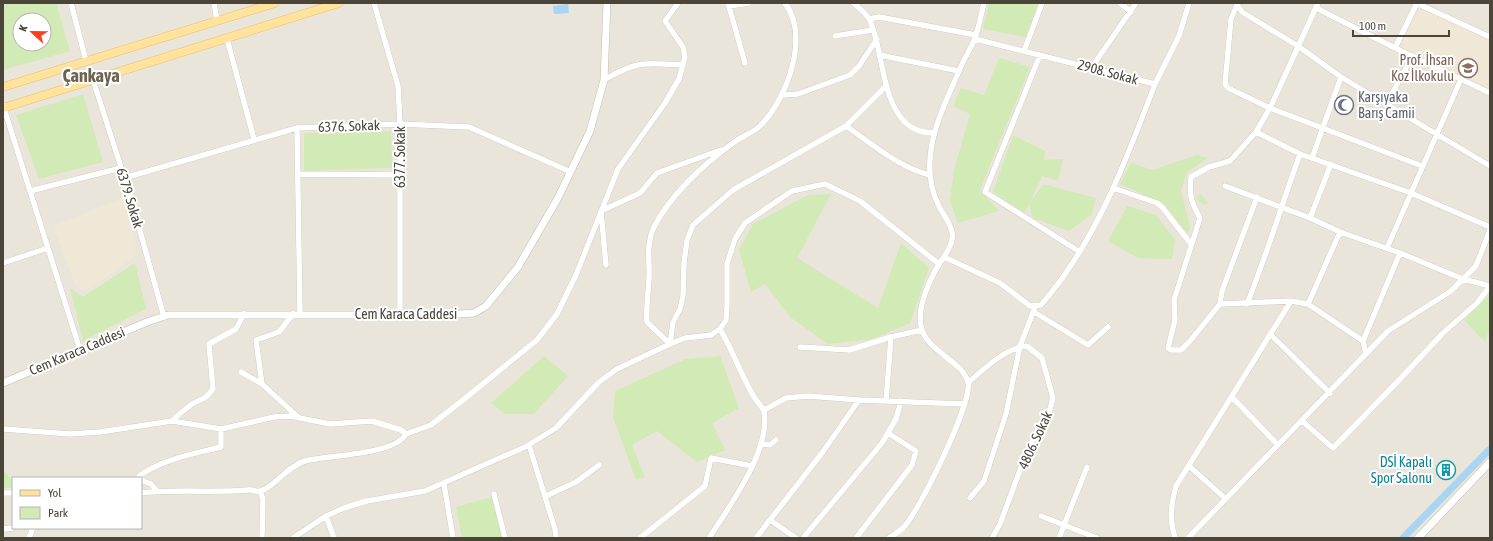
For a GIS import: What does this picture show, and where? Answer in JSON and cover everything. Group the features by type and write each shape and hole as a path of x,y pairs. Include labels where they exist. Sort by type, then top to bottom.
{"main road":[{"path":"3,87 275,3"},
{"path":"3,107 227,39 339,3"}],"street":[{"path":"71,3 86,61"},
{"path":"214,3 217,21"},
{"name":"6377. Sokak","path":"374,3 398,86 400,124 400,315"},
{"name":"Cem Karaca Caddesi","path":"3,382 147,322 164,317 193,314 444,315 474,313 486,306 518,267 571,172 590,131 604,80 607,3"},
{"path":"142,493 157,491 260,491 273,483 289,468 305,461 382,449 403,439 406,434 431,425 537,340 557,314 576,275 618,169 665,103 679,79 685,57 683,47 665,21 678,3"},
{"path":"745,63 729,5 749,3"},
{"path":"670,344 647,322 646,302 649,280 649,240 654,228 669,205 707,163 727,147 761,126 783,95 796,51 796,30 785,3"},
{"path":"853,3 869,19 876,39 886,86 893,104 908,125 922,133 934,133"},
{"path":"888,538 903,528 913,514 949,445 964,404 968,383 963,373 924,337 920,313 925,296 939,264 950,248 953,237 949,225 937,203 931,182 930,159 934,133 959,71 975,37 984,3"},
{"path":"1024,51 1042,3"},
{"path":"1120,3 1130,12"},
{"path":"1092,67 1136,3"},
{"name":"2908. Sokak","path":"869,19 879,17 975,37 1024,51 1156,84 1179,36 1189,3"},
{"path":"1395,48 1416,3 1490,37"},
{"path":"1236,4 1242,12 1298,46 1341,77 1490,166"},
{"path":"1236,4 1232,19 1225,84 1228,88 1270,108 1422,166"},
{"path":"1257,197 1222,291 1220,304 1181,350 1177,351 1168,348 1175,320 1174,300 1200,218 1191,202 1189,194 1190,177 1209,167 1230,161 1256,132 1270,108 1317,5 1395,48 1490,93"},
{"path":"835,36 873,30"},
{"path":"227,39 254,139"},
{"path":"783,95 798,94 850,76 859,66 876,39"},
{"path":"879,55 959,71"},
{"path":"1040,55 985,192 1080,252"},
{"path":"1386,104 1413,56"},
{"path":"604,80 625,68 641,63 683,65"},
{"path":"1312,158 1341,77"},
{"path":"1387,248 1461,79"},
{"name":"6379. Sokak","path":"93,80 124,178 164,317"},
{"path":"944,257 1000,283 1030,306 1041,305 1051,294 1080,252 1113,188 1156,84"},
{"path":"670,344 674,322 680,309 683,296 684,263 687,240 693,225 733,190 846,126 886,86"},
{"path":"3,107 80,350"},
{"name":"6376. Sokak","path":"124,178 254,139 297,128 400,124 469,127 571,172"},
{"path":"846,126 877,148 918,172 930,175"},
{"path":"262,384 256,340 279,332 297,314 299,174 297,128"},
{"path":"1188,538 1330,393 1388,331 1451,291 1476,266 1488,240 1490,228 1411,193 1300,154 1256,132"},
{"path":"601,211 640,193 657,173 727,147"},
{"path":"1247,304 1268,252 1281,207 1300,154"},
{"path":"1310,218 1331,164"},
{"path":"30,191 121,168"},
{"path":"299,174 400,175"},
{"path":"292,538 326,516 344,508 367,501 425,491 444,484 529,445 556,428 598,382 617,369 685,338 711,335 720,329 726,320 728,307 727,264 735,239 745,223 792,191 825,184 860,201 939,264"},
{"path":"1225,186 1257,197 1310,218 1340,232 1387,248 1463,279 1490,286 1477,303 1442,333 1333,448 1302,421"},
{"path":"1113,188 1157,203 1162,207 1191,244"},
{"path":"601,211 606,265"},
{"path":"1308,304 1340,232"},
{"path":"3,263 48,248"},
{"path":"1366,354 1363,341 1400,253"},
{"path":"1220,304 1291,301 1308,304 1363,341"},
{"path":"1175,538 1170,523 1172,501 1176,486 1291,301"},
{"path":"970,498 984,481 1006,414 1020,346 1036,305"},
{"path":"1034,312 1088,345 1108,326"},
{"path":"172,422 194,403 200,402 207,397 213,390 209,344 236,328 244,314"},
{"path":"709,538 732,505 752,466 764,432 764,410 743,378 732,348 720,329"},
{"path":"800,347 849,350 891,336 922,330"},
{"path":"1270,334 1330,393"},
{"path":"886,401 891,336"},
{"path":"968,383 985,368 1020,346"},
{"name":"4806. Sokak","path":"992,538 1000,524 1037,431 1050,409 1053,398 1042,358 1027,346 1020,346"},
{"path":"241,372 262,384 300,419"},
{"path":"764,410 786,398 808,396 859,400 964,404"},
{"path":"1232,397 1278,445"},
{"path":"756,538 822,453 859,400"},
{"path":"803,538 882,443 896,419 901,401"},
{"path":"3,429 70,434 100,432 172,422 221,429 274,417 290,416 330,424 372,421 401,430 406,434"},
{"path":"139,477 145,472 164,462 221,447 221,429"},
{"path":"856,538 912,466 916,451 888,433"},
{"path":"760,444 770,445 776,440"},
{"path":"529,445 546,496 556,538"},
{"path":"640,538 705,486 711,458 752,466"},
{"path":"1418,538 1490,462"},
{"path":"546,496 576,482 599,465"},
{"path":"1188,466 1226,499"},
{"path":"1059,538 1087,467"},
{"path":"142,480 151,484 157,491"},
{"path":"444,484 453,538"},
{"path":"260,491 264,499 262,538"},
{"path":"494,494 505,538"},
{"path":"326,516 334,538"},
{"path":"1041,516 1097,538"},
{"path":"770,520 796,538"}],"shaded area":[{"path":"3,3 1490,3 1490,538 3,538"},
{"name":"Prof. İhsan Koz İlkokulu","path":"1419,8 1490,40 1490,89 1401,46"},
{"path":"123,198 136,245 134,257 91,288 84,291 76,287 53,226"}],"green space":[{"path":"3,3 56,3 70,51 3,70"},
{"path":"989,3 1039,3 1026,37 983,29"},
{"path":"999,58 1030,67 980,190 999,211 958,223 950,200 954,170 970,114 953,106 961,88 984,95"},
{"path":"83,94 103,162 39,179 16,115"},
{"path":"391,131 392,168 304,171 304,133"},
{"path":"1013,135 1045,151 1044,160 1063,159 1058,181 1042,176 1030,203 1043,184 1096,198 1092,214 1069,231 1033,218 1029,204 1024,213 993,192"},
{"path":"1197,155 1208,158 1187,172 1181,191 1190,227 1188,234 1163,203 1120,184 1131,163 1153,170"},
{"path":"831,194 797,258 878,308 901,243 929,268 910,323 873,339 828,344 790,317 765,284 751,292 739,250 753,224 808,195"},
{"path":"1200,194 1209,203 1203,205 1196,198"},
{"path":"1127,206 1156,215 1175,240 1172,259 1138,258 1108,241"},
{"path":"135,263 146,309 83,341 70,288 83,297"},
{"path":"1490,294 1490,327 1485,342 1464,320"},
{"path":"544,356 568,376 534,414 505,414 491,403"},
{"path":"720,356 739,408 712,423 725,450 697,462 657,431 632,445 645,477 636,480 613,417 615,391 686,359"},
{"path":"3,470 12,480 12,488 3,488"},
{"path":"493,497 504,538 462,538 456,507"}],"water":[{"path":"568,4 569,13 554,14 553,6"}],"waterway":[{"path":"1403,538 1490,449"}],"place":[{"name":"Prof. İhsan Koz İlkokulu","path":"1468,68"},
{"name":"Karşıyaka Barış Camii","path":"1344,105"},
{"name":"DSİ Kapalı Spor Salonu","path":"1446,470"}],"district":[{"name":"Çankaya","path":"91,76"}]}
